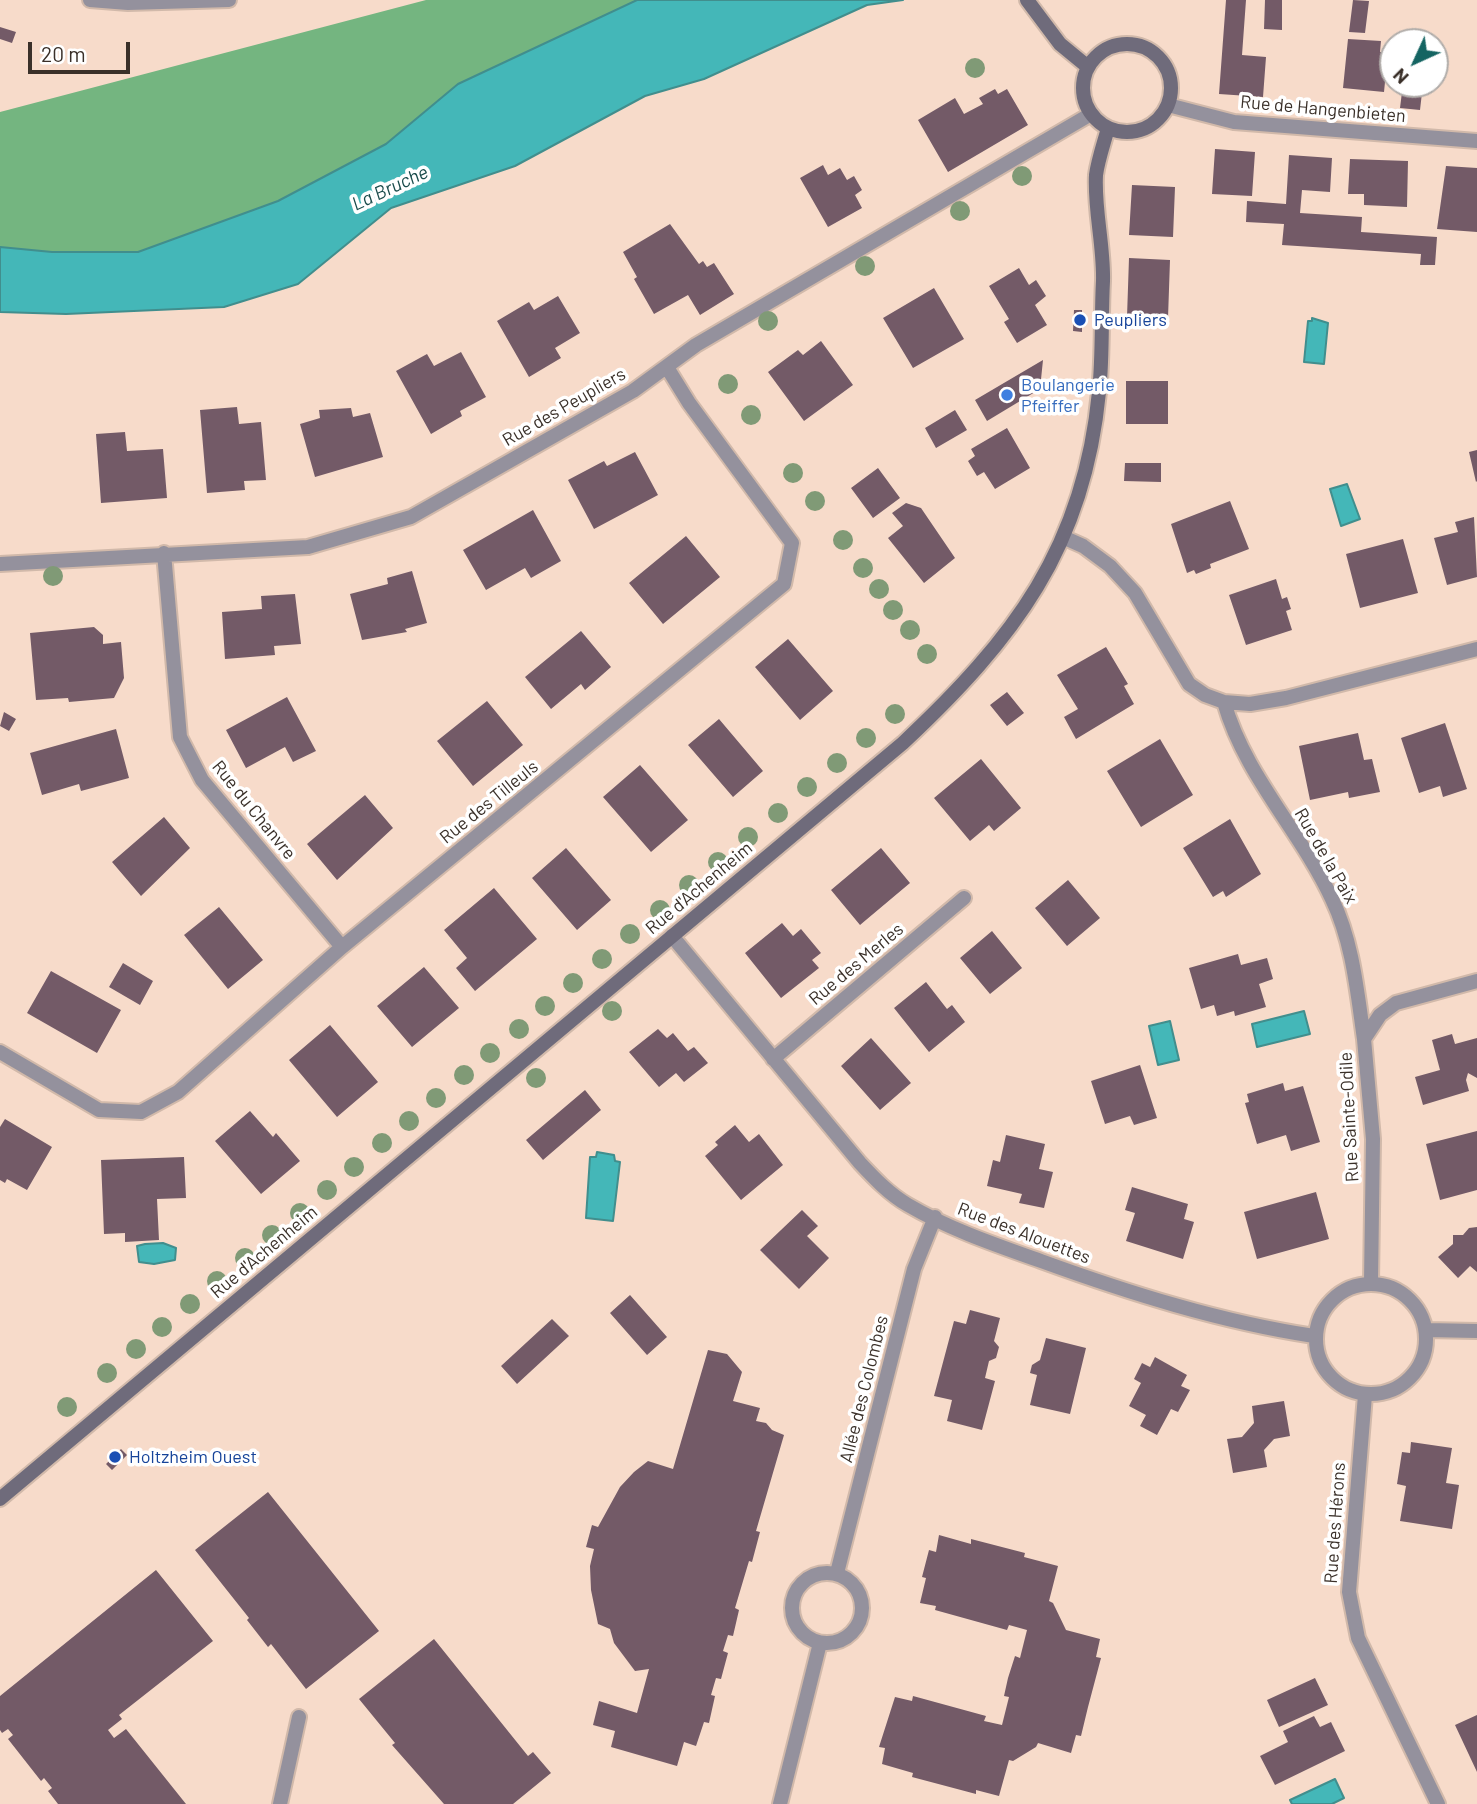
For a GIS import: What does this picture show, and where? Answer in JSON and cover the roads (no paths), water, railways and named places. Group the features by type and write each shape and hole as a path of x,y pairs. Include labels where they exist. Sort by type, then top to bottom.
{"main road":[{"path":"1027,0 1060,44 1088,67"},
{"path":"1118,45 1137,46 1154,53 1167,68 1171,86 1168,105 1158,120 1143,130 1125,133 1108,128 1091,114 1083,91 1088,67 1101,52 1118,45"},
{"name":"Rue d'Achenheim","path":"0,1499 903,743 966,682 1025,607 1065,538 1084,477 1100,390 1103,264 1096,175 1108,128"}],"street":[{"path":"90,0 229,0"},
{"name":"Rue de Hangenbieten","path":"1168,105 1234,122 1477,141"},
{"name":"Rue des Peupliers","path":"0,564 308,547 411,517 668,369 696,345 1091,114"},
{"name":"Rue des Tilleuls","path":"0,1052 99,1110 141,1112 178,1092 342,947 784,584 792,543 689,403 668,369"},
{"path":"1065,538 1083,546 1111,566 1135,593 1189,684 1205,695 1224,702 1250,704 1286,698 1477,649"},
{"name":"Rue du Chanvre","path":"164,553 180,737 202,780 342,947"},
{"name":"Rue de la Paix","path":"1224,702 1233,733 1330,896 1345,930 1364,1039"},
{"name":"Rue des Merles","path":"773,1059 964,898"},
{"name":"Rue des Alouettes","path":"672,936 880,1184 908,1205 975,1237 1124,1291 1276,1331 1314,1336"},
{"name":"Rue Sainte-Odile","path":"1371,1282 1373,1139 1364,1039 1380,1015 1396,1003 1477,981"},
{"name":"Allée des Colombes","path":"836,1573 914,1269 935,1217"},
{"path":"1371,1282 1391,1287 1413,1302 1426,1331 1424,1357 1412,1376 1393,1390 1365,1395 1342,1387 1318,1360 1314,1336 1320,1313 1345,1288 1371,1282"},
{"path":"1426,1331 1477,1331"},
{"name":"Rue des Hérons","path":"1365,1395 1352,1533 1349,1592 1352,1615 1358,1638 1438,1804"},
{"path":"836,1573 854,1584 862,1598 862,1616 853,1633 837,1642 820,1643 804,1634 795,1622 792,1603 798,1586 814,1574 836,1573"},
{"path":"780,1804 820,1643"},
{"path":"280,1804 299,1717"}],"water":[{"name":"La Bruche","path":"637,0 903,0 867,5 704,79 645,96 515,166 391,208 298,284 224,307 66,314 0,312 0,247 52,252 138,252 278,201 386,144 458,84"},
{"path":"1312,318 1328,323 1324,364 1304,362 1308,321 1312,321"},
{"path":"1347,484 1360,519 1341,526 1330,489"},
{"path":"1304,1011 1310,1034 1257,1047 1252,1024"},
{"path":"1170,1021 1179,1060 1158,1065 1149,1026"},
{"path":"597,1152 614,1155 615,1161 620,1162 613,1221 586,1218 590,1157 596,1157"},
{"path":"163,1243 176,1248 175,1260 154,1264 139,1262 137,1246"},
{"path":"1335,1779 1344,1798 1332,1804 1292,1804 1290,1800"}],"place":[{"name":"Peupliers","path":"1080,320"},
{"name":"Boulangerie Pfeiffer","path":"1007,395"},
{"name":"Holtzheim Ouest","path":"115,1457"}]}
